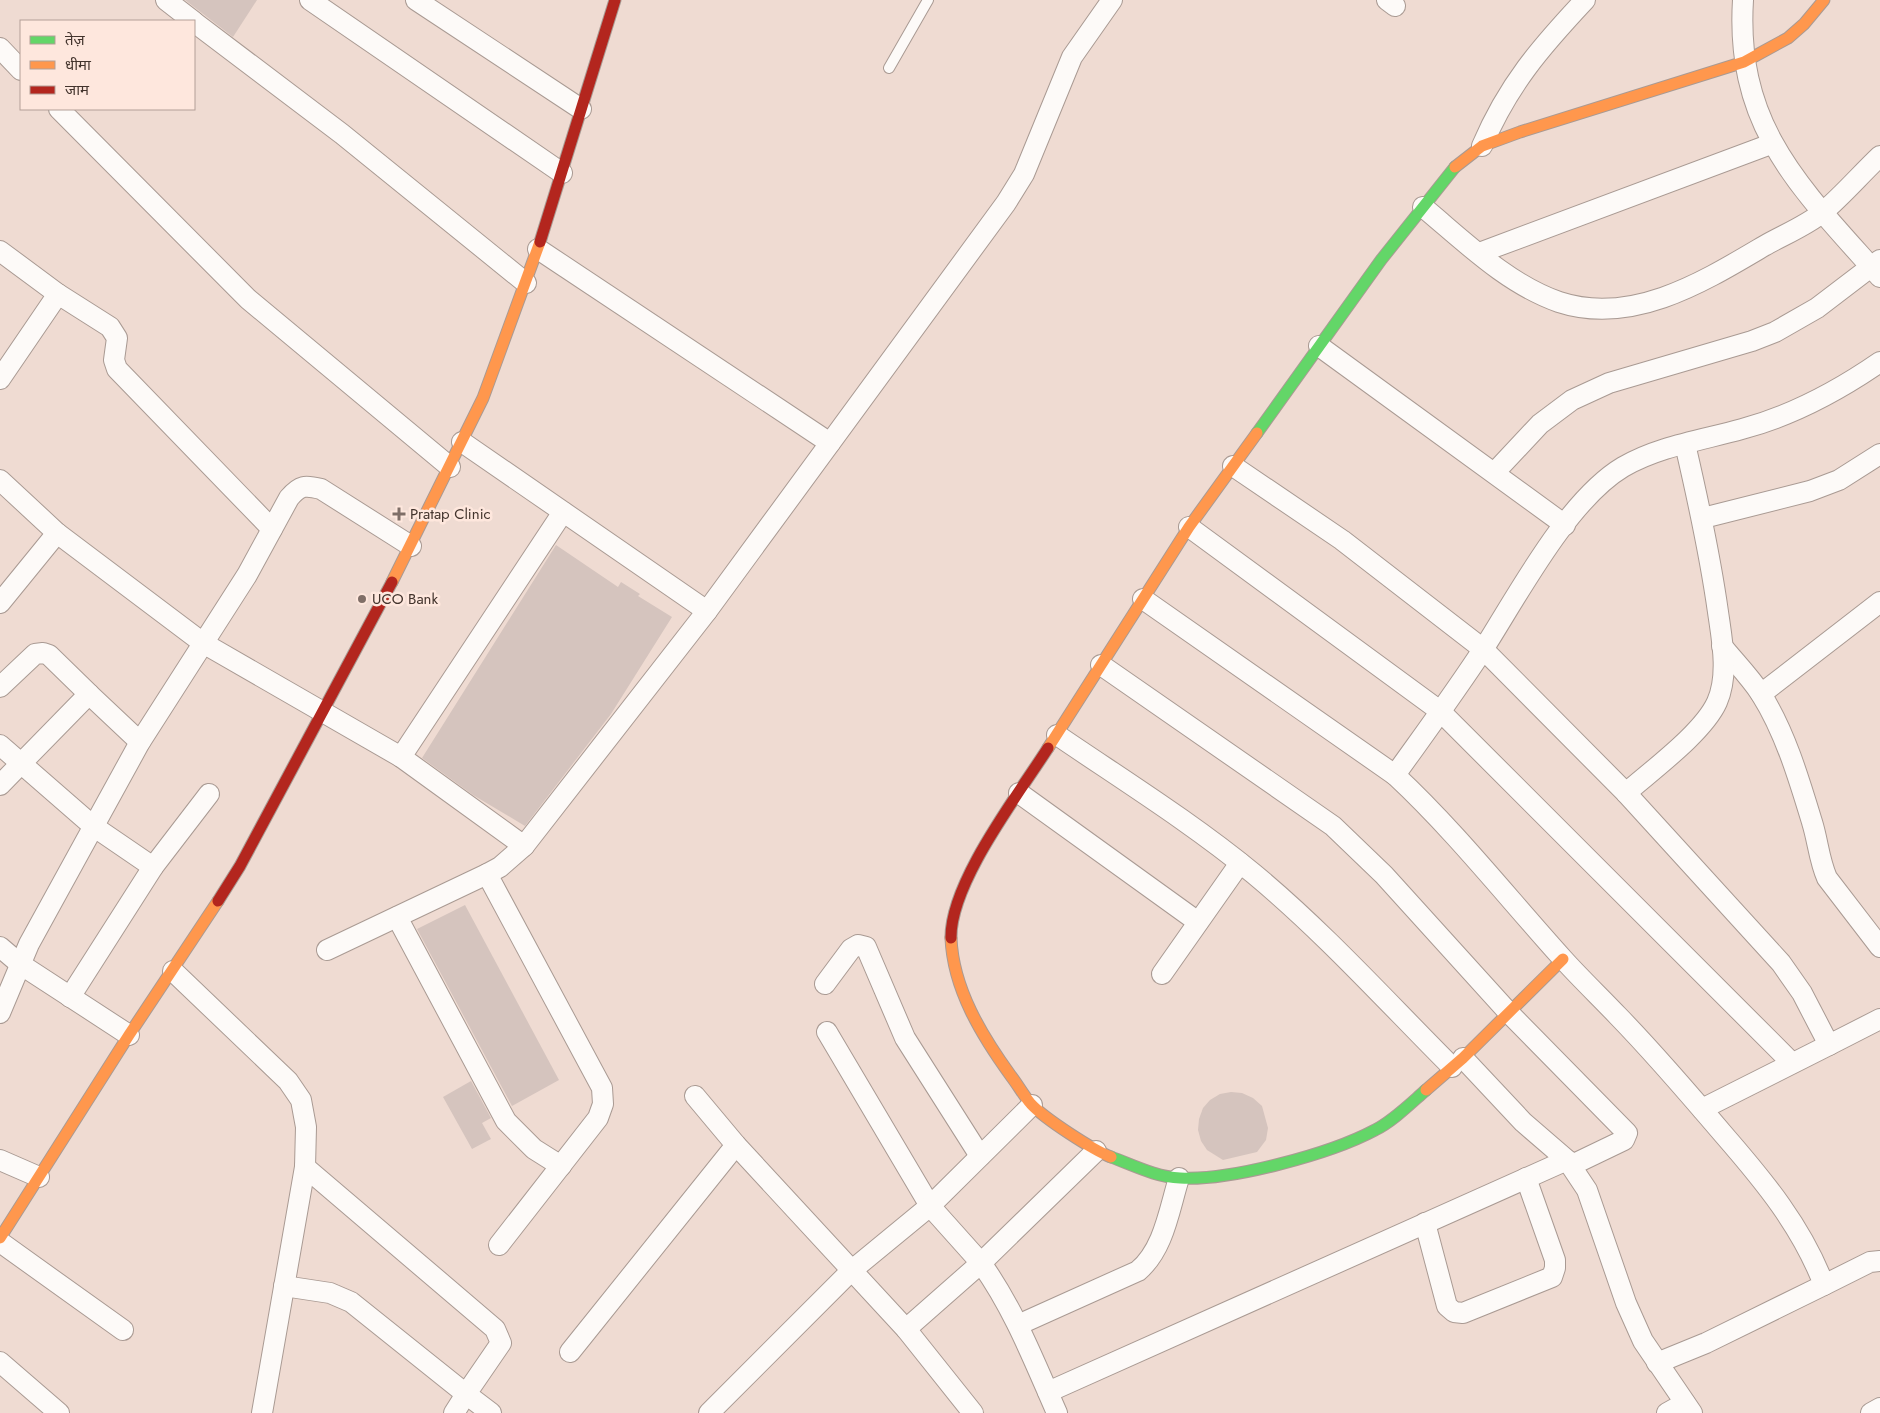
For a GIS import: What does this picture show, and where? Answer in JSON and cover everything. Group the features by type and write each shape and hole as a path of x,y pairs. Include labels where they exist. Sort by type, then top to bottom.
{"street":[{"path":"166,0 191,20"},
{"path":"310,0 562,173"},
{"path":"416,0 582,109"},
{"path":"123,1330 0,1240 129,1035 173,972 240,866 411,546 483,398 526,283 615,0"},
{"path":"327,950 487,874 500,867 524,846 707,611 1006,203 1024,174 1072,57 1112,0"},
{"path":"1482,146 1494,119 1518,76 1537,52 1585,0"},
{"path":"1495,472 1540,424 1572,400 1610,383 1752,341 1775,332 1817,308 1877,269 1822,213 1771,144 1757,111 1744,62 1741,31 1743,0"},
{"path":"1563,960 1457,1062 1412,1102 1376,1130 1323,1152 1222,1176 1179,1178 1145,1170 1096,1151 1032,1105 993,1051 966,999 952,959 951,926 957,899 980,854 1189,527 1318,346 1457,165 1482,146 1520,132 1744,62 1788,38 1804,24 1824,0"},
{"path":"195,24 342,134 526,283"},
{"path":"0,48 20,69"},
{"path":"60,110 248,299 450,467"},
{"path":"1479,253 1771,144"},
{"path":"1423,207 1479,253 1527,287 1558,301 1590,310 1630,306 1672,295 1703,281 1822,213 1880,156"},
{"path":"538,249 830,443"},
{"path":"0,251 58,294 104,322 114,332 117,338 114,360 117,369 272,529"},
{"path":"0,379 58,294"},
{"path":"1318,346 1566,525"},
{"path":"1395,775 1483,649 1540,559 1582,503 1603,482 1624,467 1684,444 1778,418 1807,405 1880,362"},
{"path":"462,442 707,611"},
{"path":"1626,793 1708,718 1717,702 1723,684 1722,646 1703,518 1684,444"},
{"path":"1703,518 1810,490 1838,480 1880,454"},
{"path":"1233,466 1342,540 1483,649 1626,793 1781,963 1802,994 1829,1045"},
{"path":"0,480 57,533 203,643 322,714 401,757 524,846"},
{"path":"0,1013 20,964 140,742 203,643 289,498 298,488 306,485 321,489 411,546"},
{"path":"401,757 563,512"},
{"path":"1189,527 1440,711 1792,1064"},
{"path":"0,603 57,533"},
{"path":"1143,599 1395,775 1430,807 1563,960 1620,1018 1702,1109 1773,1193 1813,1256 1824,1285"},
{"path":"1761,694 1880,602"},
{"path":"1722,646 1761,694 1780,732 1802,790 1813,825 1821,866 1827,878 1880,947"},
{"path":"0,686 35,654 43,653 49,655 140,742"},
{"path":"1048,1392 1526,1178 1624,1140 1627,1133 1509,1013 1384,875 1333,826 1101,665"},
{"path":"0,785 89,694"},
{"path":"1056,735 1178,816 1240,863 1294,909 1457,1062 1570,1162 1587,1190 1626,1303 1643,1341 1689,1408 1667,1413"},
{"path":"0,745 93,826 152,867"},
{"path":"1019,793 1198,922"},
{"path":"70,997 152,867 209,794"},
{"path":"1162,974 1240,863"},
{"path":"487,874 602,1088 603,1104 598,1118 500,1245"},
{"path":"397,917 506,1121 534,1149 561,1166"},
{"path":"825,984 851,949 858,945 866,948 906,1038 980,1156"},
{"path":"0,947 20,964 129,1035"},
{"path":"173,972 288,1081 301,1100 306,1127 305,1167 262,1413"},
{"path":"1702,1109 1880,1019"},
{"path":"827,1032 930,1206 980,1262 1000,1290 1018,1325 1057,1413"},
{"path":"695,1096 736,1145 906,1329 973,1413"},
{"path":"709,1413 851,1271 930,1206 1032,1105"},
{"path":"570,1352 736,1145"},
{"path":"906,1329 980,1262 1096,1151"},
{"path":"0,1160 39,1177"},
{"path":"305,1167 495,1328 501,1344 454,1413"},
{"path":"1018,1325 1138,1271 1147,1263 1157,1247 1179,1178"},
{"path":"1425,1223 1447,1306 1454,1312 1462,1313 1552,1277 1555,1260 1526,1178"},
{"path":"1657,1363 1706,1343 1870,1262 1880,1261"},
{"path":"284,1286 330,1293 350,1302 491,1413"},
{"path":"0,1362 59,1413"},
{"path":"1871,1413 1880,1408"}],"lane":[{"path":"889,68 928,0"}],"building":[{"path":"185,0 257,0 233,37"},
{"path":"556,545 618,587 621,582 640,594 638,596 672,617 611,714 525,826 473,795 422,758"},
{"path":"465,905 559,1080 512,1106 417,929"},
{"path":"471,1081 491,1118 482,1123 491,1139 472,1149 443,1097"},
{"path":"1242,1093 1253,1098 1262,1106 1268,1128 1266,1140 1257,1152 1223,1160 1207,1150 1201,1141 1198,1130 1199,1119 1203,1108 1210,1100 1220,1094"}],"traffic: fast":[{"path":"1257,433 1381,260 1455,167"},
{"path":"1111,1157 1153,1173 1180,1178 1201,1178 1252,1170 1307,1157 1356,1139 1388,1122 1426,1090"}],"traffic: slow":[{"path":"1455,167 1482,146 1520,132 1744,62 1788,38 1804,24 1824,0"},
{"path":"392,582 483,398 540,242"},
{"path":"1048,748 1189,527 1257,433"},
{"path":"0,1238 129,1035 218,901"},
{"path":"951,938 953,957 963,994 990,1045 1026,1098 1058,1126 1111,1157"},
{"path":"1426,1090 1463,1058 1563,959"}],"traffic: jam":[{"path":"540,242 615,0"},
{"path":"218,901 240,866 392,582"},
{"path":"951,938 954,916 973,866 1004,814 1048,748"}],"place":[{"name":"Pratap Clinic","path":"399,514"},
{"name":"UCO Bank","path":"362,599"}]}
